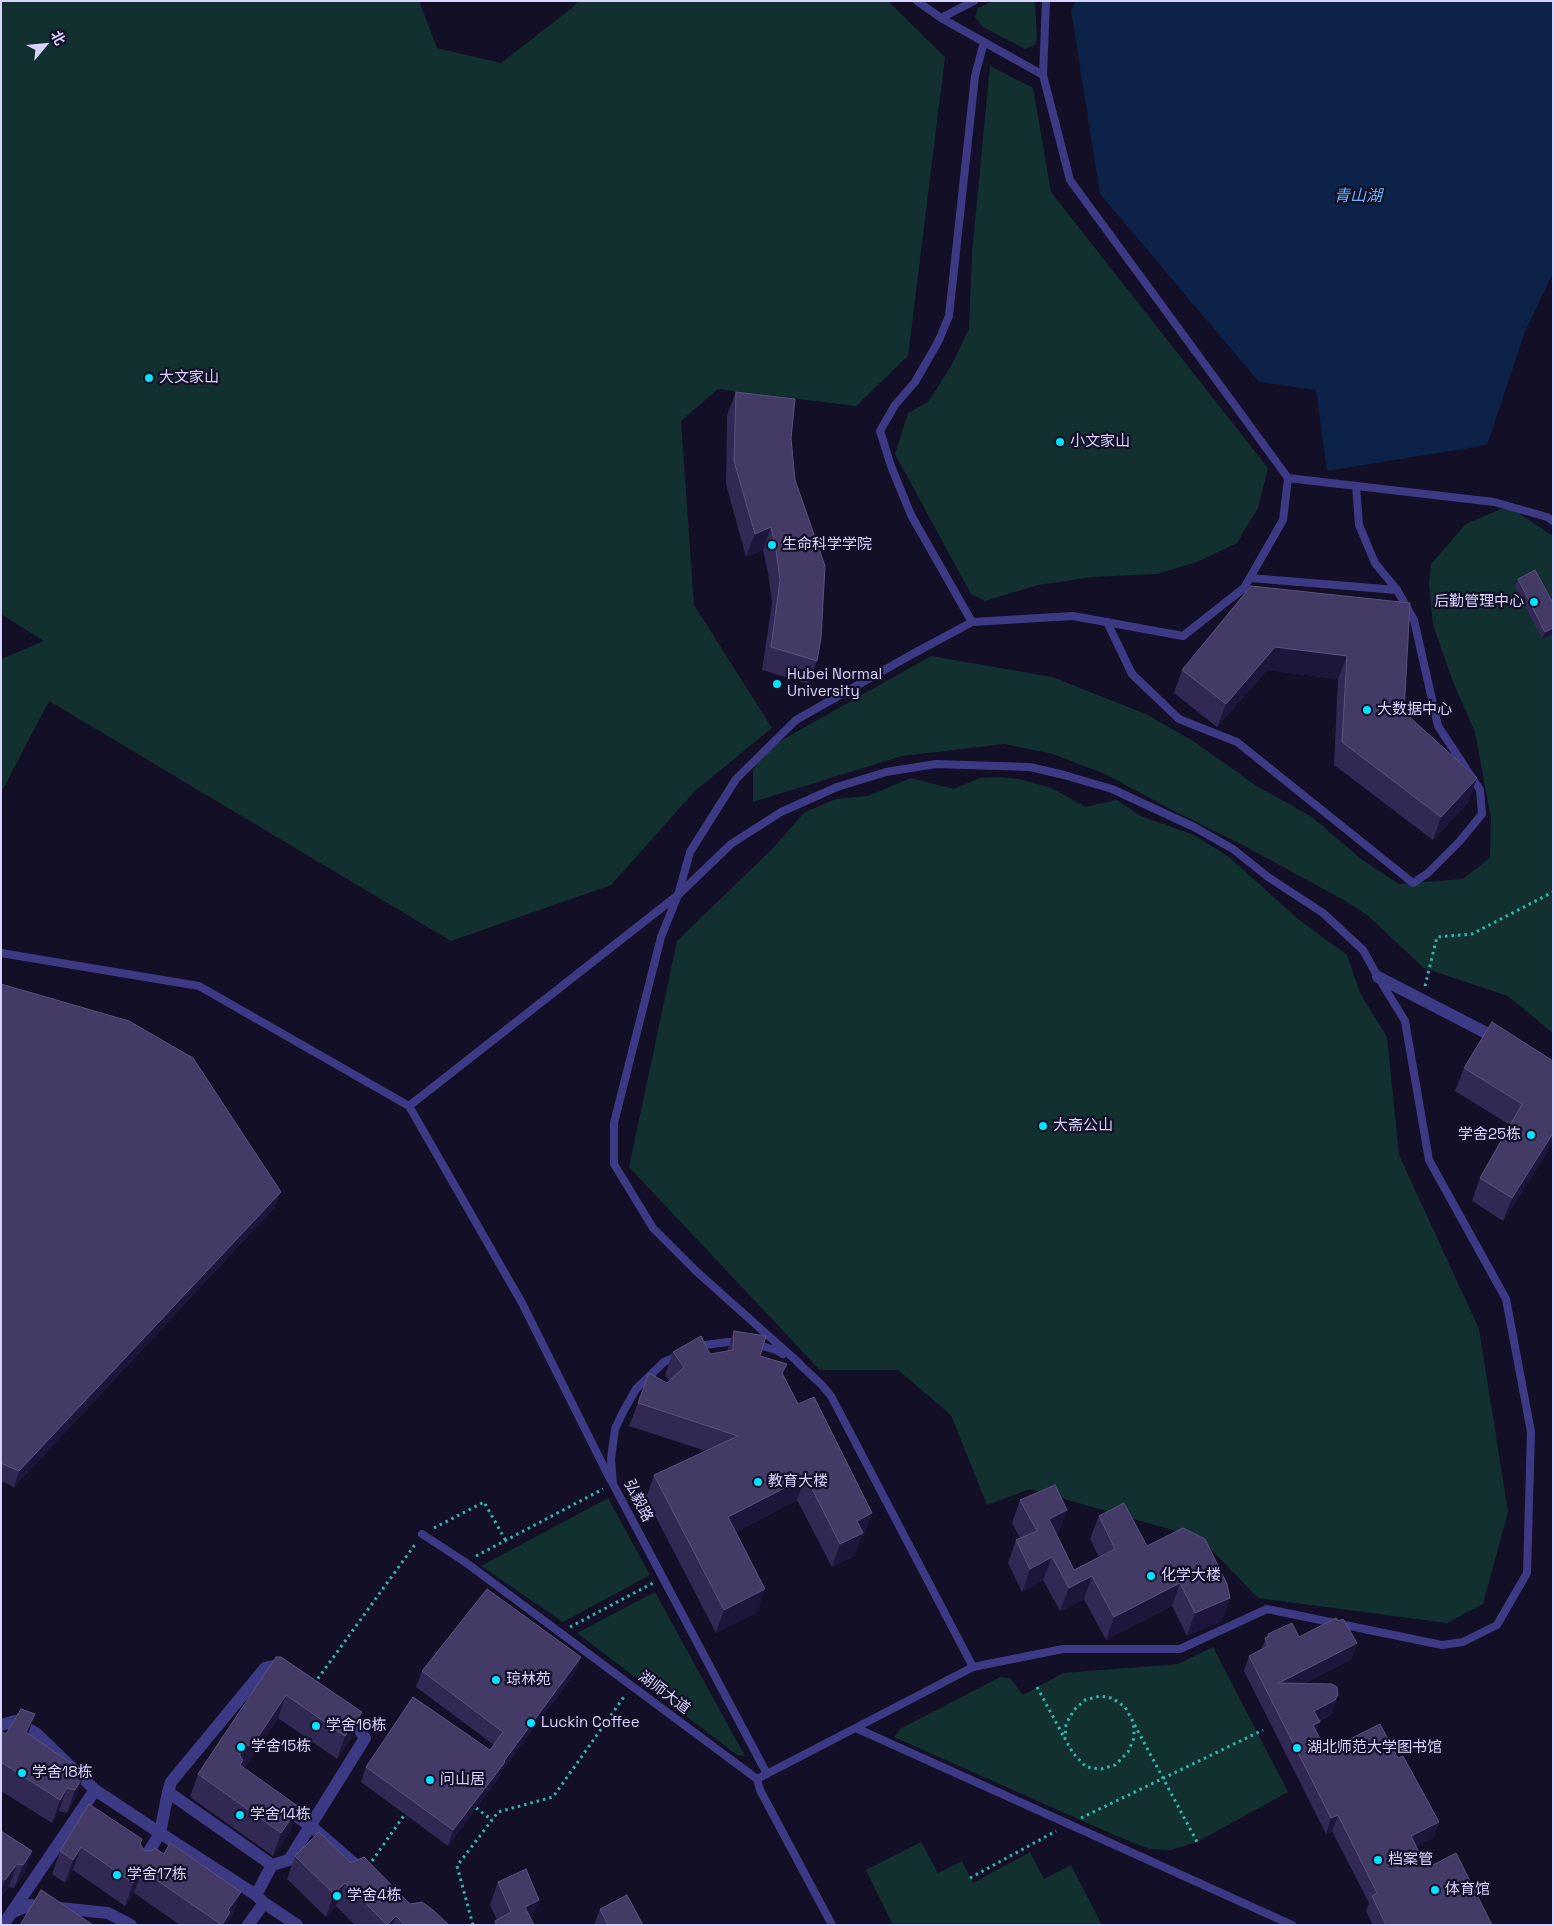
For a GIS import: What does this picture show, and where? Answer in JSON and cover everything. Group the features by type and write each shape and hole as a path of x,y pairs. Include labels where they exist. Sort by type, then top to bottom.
{"street":[{"path":"1378,977 1510,1045"},
{"path":"140,1867 160,1833 171,1782 265,1668 280,1665 311,1688"},
{"path":"272,1865 289,1860 365,1738 353,1720 339,1710"},
{"path":"1,1725 15,1721 37,1734 95,1790 297,1925"},
{"path":"3,1925 6,1912 95,1790"},
{"path":"168,1792 272,1865"},
{"path":"271,1799 311,1826 372,1878"},
{"path":"248,1925 272,1865"},
{"path":"6,1912 30,1905 108,1913 131,1925"}],"lane":[{"path":"917,1 941,18 1043,75"},
{"path":"941,18 974,1"},
{"path":"800,1364 709,1283 653,1228 614,1164 614,1124 661,937 678,895 690,852 736,780 796,720 972,622 1073,616 1183,636 1244,588 1283,520 1288,478 1070,180 1043,75 1046,1"},
{"path":"972,622 911,515 891,466 880,431 895,405 915,382 938,342 948,316 975,76 984,42"},
{"path":"1288,478 1494,502 1547,517 1553,521"},
{"path":"1107,622 1132,674 1179,719 1237,742 1413,883 1428,874 1459,842 1482,814 1480,790 1438,726 1414,620 1397,590 1375,563 1359,525 1356,486"},
{"path":"1250,578 1397,590"},
{"path":"409,1106 678,895 731,844 781,812 837,787 886,772 936,764 1030,767 1112,789 1233,849 1268,877 1323,913 1364,950 1378,977 1406,1021 1429,1160 1506,1299 1531,1432 1527,1573 1497,1625 1463,1642 1442,1645 1267,1609 1180,1649 1063,1650 973,1667 757,1779 760,1790 832,1925"},
{"path":"1,953 199,986 409,1106 522,1303 613,1484"},
{"name":"弘毅路","path":"767,1774 613,1484 611,1459 615,1429 636,1389 664,1362 699,1346 728,1342 752,1343 776,1350 800,1364 821,1384 831,1396 973,1667"},
{"name":"湖师大道","path":"422,1534 464,1562 757,1779"},
{"path":"856,1728 1292,1925"}],"path":[{"path":"1422,1000 1437,937 1472,934 1553,892"},
{"path":"464,1562 613,1484"},
{"path":"311,1688 422,1534 484,1502 506,1540"},
{"path":"559,1633 663,1578"},
{"path":"473,1925 457,1866 498,1812 553,1797 632,1686"},
{"path":"1038,1687 1073,1753 1086,1767 1101,1769 1115,1765 1128,1752 1134,1738 1132,1719"},
{"path":"1065,1739 1066,1724 1074,1710 1085,1700 1100,1696 1112,1698 1125,1707 1197,1842"},
{"path":"970,1878 1068,1824 1263,1730"},
{"path":"476,1808 492,1820"},
{"path":"382,1846 405,1814"}],"green space":[{"path":"1,1 419,1 437,48 501,63 572,8 578,1 888,1 945,57 908,356 856,406 718,389 681,421 694,605 772,728 695,791 611,885 451,941 49,701 3,789 1,787 1,659 44,641 1,614"},
{"path":"992,1 1035,1 1037,38 1035,45 1025,49 983,27 975,17 978,8"},
{"path":"990,66 1033,88 1051,192 1268,468 1258,508 1237,543 1197,562 1157,574 1093,577 1038,585 985,601 971,594 895,454 908,413 928,402 950,368 969,329 972,253"},
{"path":"1508,506 1553,536 1553,1033 1508,996 1424,968 1367,915 1347,902 1243,845 1105,774 1053,754 1004,744 902,756 753,802 753,770 766,749 931,656 1052,677 1146,714 1195,742 1255,785 1312,817 1361,859 1399,884 1463,879 1490,858 1491,818 1475,732 1453,682 1433,625 1429,584 1431,564 1466,524"},
{"path":"911,778 954,789 980,778 1019,779 1052,788 1085,807 1117,800 1141,816 1194,835 1229,857 1298,919 1347,955 1360,993 1387,1037 1399,1155 1479,1329 1508,1512 1483,1604 1447,1623 1258,1598 1200,1538 1030,1489 987,1505 951,1415 898,1370 820,1370 629,1167 677,941 772,849 805,812 836,799 868,796"},
{"path":"608,1498 650,1575 563,1622 481,1566"},
{"path":"655,1592 745,1756 737,1755 577,1633"},
{"path":"1213,1647 1288,1792 1197,1842 1171,1850 1149,1849 1114,1835 894,1737 900,1729 1000,1677 1010,1678 1023,1695 1063,1673 1178,1664"},
{"path":"921,1842 938,1873 962,1861 973,1883 1030,1852 1044,1879 1071,1865 1102,1925 893,1925 866,1870"}],"water":[{"name":"青山湖","path":"1076,1 1553,1 1553,273 1525,332 1487,445 1327,471 1316,390 1259,382 1100,194 1071,10"}],"building":[{"name":"生命科学学院","path":"736,392 795,399 791,438 795,480 825,566 821,638 817,661 771,647 780,580 776,550 771,527 755,534 734,461"},
{"name":"后勤管理中心","path":"1535,570 1553,603 1553,628 1545,632 1518,579"},
{"name":"大数据中心","path":"1251,586 1410,603 1404,712 1477,778 1441,817 1342,742 1347,656 1275,647 1226,704 1182,670"},
{"path":"1,984 129,1021 193,1058 281,1192 19,1471 1,1463"},
{"name":"学舍25栋","path":"1492,1022 1553,1061 1553,1133 1512,1198 1480,1178 1522,1104 1464,1068"},
{"name":"教育大楼","path":"734,1331 766,1336 760,1356 787,1364 782,1373 798,1404 814,1397 872,1513 857,1521 863,1533 840,1544 806,1477 728,1517 765,1589 724,1610 654,1475 738,1436 638,1403 649,1373 667,1383 684,1367 673,1352 701,1336 710,1354 733,1350"},
{"path":"1055,1485 1067,1510 1049,1519 1074,1570 1115,1549 1099,1516 1124,1503 1147,1546 1183,1528 1205,1539 1227,1584 1230,1598 1195,1613 1180,1583 1114,1617 1092,1576 1069,1588 1052,1557 1030,1569 1016,1540 1037,1531 1020,1500"},
{"path":"487,1589 581,1657 453,1830 366,1767 413,1697 490,1750 503,1732 422,1671"},
{"path":"1336,1618 1338,1621 1343,1619 1357,1643 1279,1683 1332,1684 1337,1687 1338,1695 1335,1700 1314,1711 1320,1722 1313,1725 1326,1751 1380,1724 1398,1758 1403,1756 1439,1822 1411,1836 1427,1868 1456,1853 1492,1925 1386,1925 1372,1896 1377,1893 1338,1815 1331,1818 1249,1656 1268,1646 1265,1638 1269,1636 1268,1634 1292,1623 1299,1637"},
{"path":"276,1657 281,1657 362,1712 345,1736 286,1695 252,1746 244,1745 240,1749 240,1756 243,1760 240,1765 299,1807 281,1833 198,1774"},
{"path":"21,1709 35,1714 26,1732 85,1773 75,1790 67,1788 60,1800 1,1762 1,1731 6,1734"},
{"path":"89,1804 142,1839 140,1844 145,1851 152,1851 155,1848 164,1854 170,1843 241,1892 228,1910 230,1912 222,1925 142,1870 133,1883 81,1847 73,1860 60,1851"},
{"path":"1,1831 32,1851 23,1865 17,1864 5,1880 1,1877"},
{"path":"319,1832 351,1863 364,1857 410,1904 422,1902 449,1925 405,1925 396,1916 387,1925 345,1883 334,1894 295,1856"},
{"path":"526,1869 539,1900 525,1907 534,1925 497,1925 495,1921 511,1912 498,1882"},
{"path":"41,1890 43,1891 93,1925 20,1925"},
{"path":"627,1895 643,1925 608,1925 600,1909"}],"place":[{"name":"大文家山","path":"149,378"},
{"name":"小文家山","path":"1060,442"},
{"name":"生命科学学院","path":"772,545"},
{"name":"后勤管理中心","path":"1534,602"},
{"name":"Hubei Normal University","path":"777,684"},
{"name":"大数据中心","path":"1367,710"},
{"name":"大斋公山","path":"1043,1126"},
{"name":"学舍25栋","path":"1531,1135"},
{"name":"教育大楼","path":"758,1482"},
{"name":"化学大楼","path":"1151,1576"},
{"name":"琼林苑","path":"496,1680"},
{"name":"Luckin Coffee","path":"531,1723"},
{"name":"学舍16栋","path":"316,1726"},
{"name":"学舍15栋","path":"241,1747"},
{"name":"湖北师范大学图书馆","path":"1297,1748"},
{"name":"学舍18栋","path":"22,1773"},
{"name":"问山居","path":"430,1780"},
{"name":"学舍14栋","path":"240,1815"},
{"name":"档案管","path":"1378,1860"},
{"name":"学舍17栋","path":"117,1875"},
{"name":"体育馆","path":"1435,1890"},
{"name":"学舍4栋","path":"337,1896"}]}
